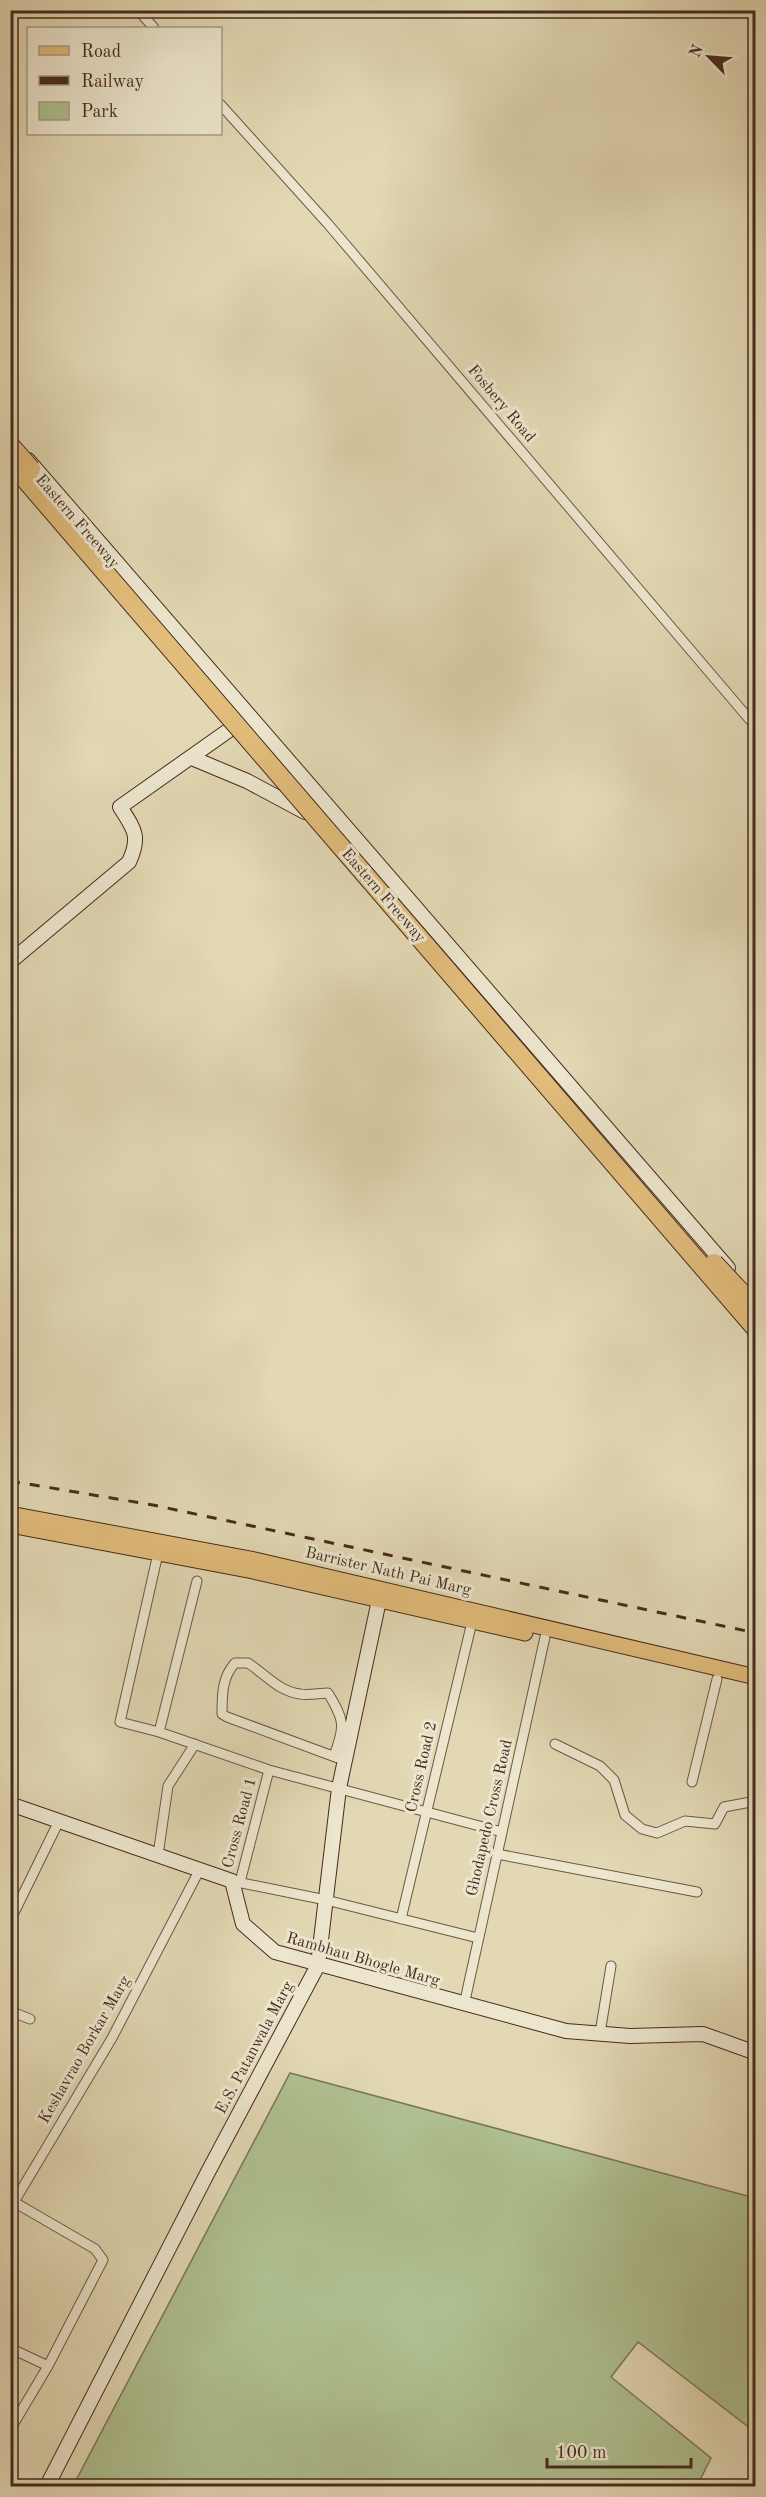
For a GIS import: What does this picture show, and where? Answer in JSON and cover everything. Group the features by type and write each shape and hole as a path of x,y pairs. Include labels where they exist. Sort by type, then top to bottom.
{"highway":[{"name":"Eastern Freeway","path":"10,445 756,1308"},
{"name":"Eastern Freeway","path":"10,462 756,1329"}],"main road":[{"name":"Barrister Nath Pai Marg","path":"10,1514 159,1547 253,1571 381,1595 756,1677"},
{"name":"Barrister Nath Pai Marg","path":"10,1525 159,1547"},
{"name":"Barrister Nath Pai Marg","path":"381,1595 472,1622 520,1627 545,1637 756,1688"}],"street":[{"path":"138,10 153,27"},
{"name":"Fosbery Road","path":"222,106 328,224 756,727"},
{"path":"10,440 756,1299"},
{"path":"10,469 756,1338"},
{"path":"10,963 129,862 136,846 135,830 120,807 232,729"},
{"path":"192,758 247,781 305,812"},
{"path":"305,812 322,800"},
{"path":"159,1547 120,1722 159,1732 269,1770 502,1832"},
{"path":"159,1732 197,1581"},
{"name":"E.S. Patanwala Marg","path":"47,2487 197,2193 318,1965 339,1788 340,1758 381,1595"},
{"name":"Cross Road 2","path":"401,1919 472,1622"},
{"name":"Ghodapedo Cross Road","path":"464,2005 545,1637"},
{"path":"248,1663 269,1681 292,1693 302,1695 328,1693 342,1717 340,1758 226,1717 222,1713 222,1695 228,1671 235,1664 248,1663"},
{"path":"692,1782 717,1679"},
{"path":"158,1855 168,1786 195,1744"},
{"path":"555,1744 600,1766 614,1780 625,1815 642,1829 657,1833 685,1821 716,1824 724,1807 756,1801"},
{"name":"Cross Road 1","path":"236,1882 269,1770"},
{"path":"10,1804 236,1882 326,1900 478,1938"},
{"path":"10,1921 59,1821"},
{"path":"497,1854 697,1892"},
{"name":"Keshavrao Borkar Marg","path":"48,2366 103,2260 95,2249 12,2206 112,2038 200,1869"},
{"name":"Rambhau Bhogle Marg","path":"236,1882 243,1924 275,1952 566,2031 630,2036 703,2034 756,2053"},
{"path":"600,2033 611,1966"},
{"path":"10,2011 30,2019"},
{"path":"10,2348 48,2366 10,2430"}],"green space":[{"path":"290,2073 755,2198 755,2432 638,2342 611,2377 711,2458 697,2486 73,2486"}],"railway":[{"path":"10,1481 153,1505 756,1633"}]}
